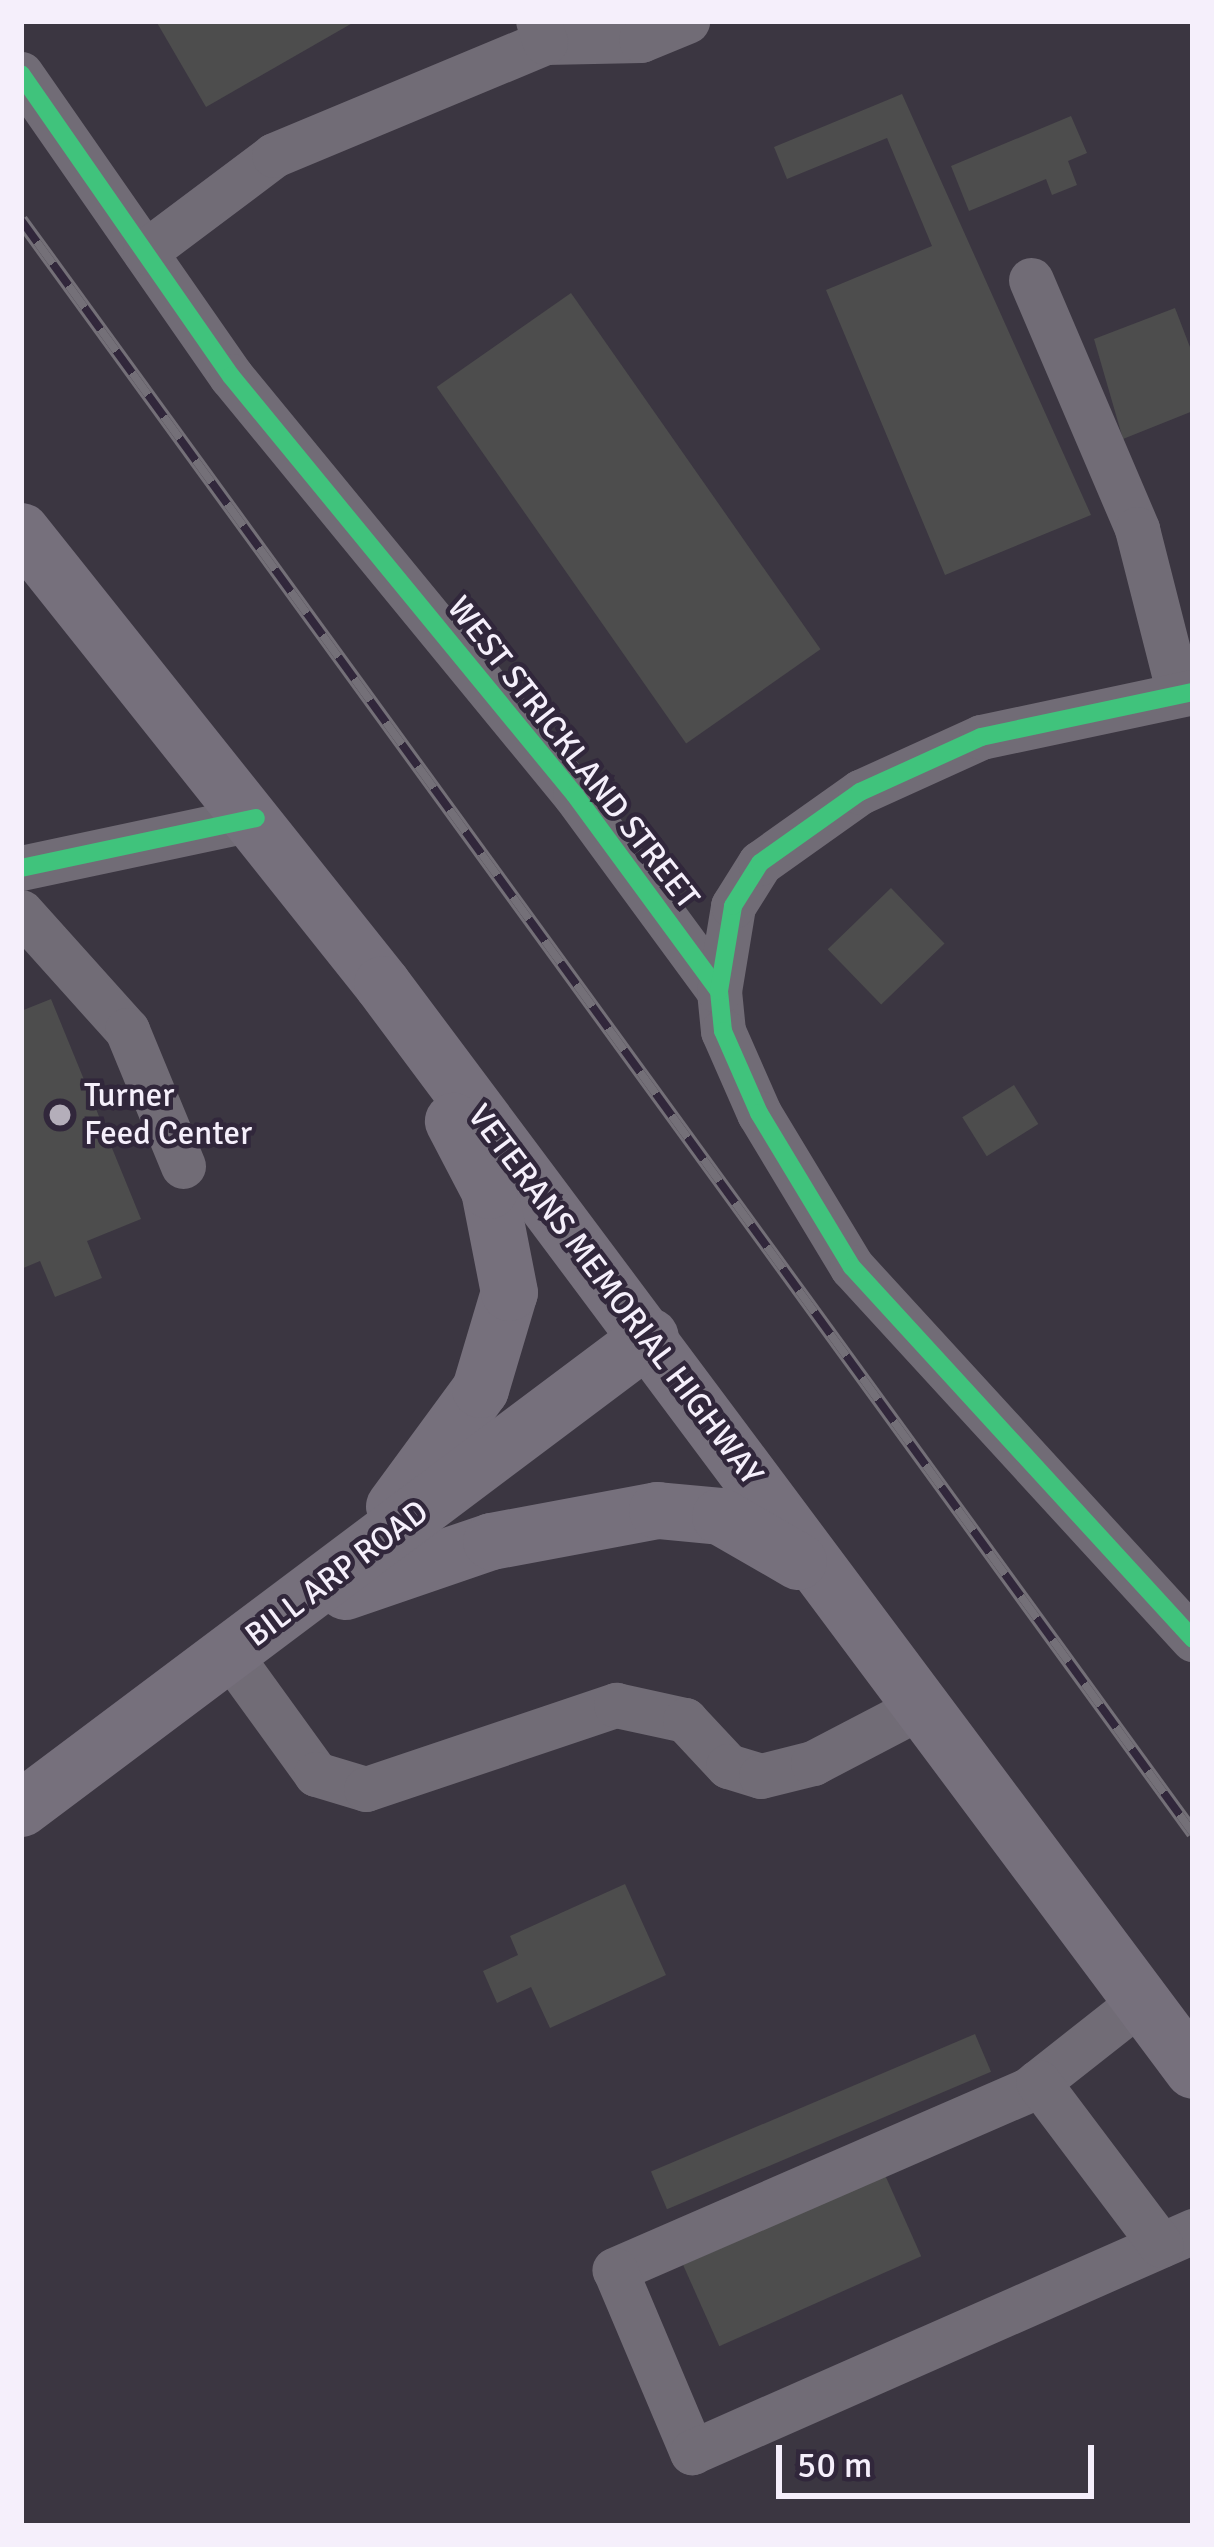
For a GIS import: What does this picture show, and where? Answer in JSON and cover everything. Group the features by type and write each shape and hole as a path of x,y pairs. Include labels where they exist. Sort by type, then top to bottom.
{"main road":[{"name":"VETERANS MEMORIAL HIGHWAY","path":"28,553 256,818 650,1336 918,1708 1193,2070"},
{"path":"349,1565 480,1389 509,1292 489,1190 382,984"},
{"name":"BILL ARP ROAD","path":"21,1808 650,1336"},
{"path":"285,1613 490,1541 657,1510 720,1516 828,1584"}],"street":[{"path":"145,252 274,155 542,32 641,40 687,21"},
{"name":"WEST STRICKLAND STREET","path":"21,74 230,376 575,795 718,991 723,1031 759,1113 852,1267 1193,1639"},
{"path":"718,991 733,906 760,863 860,792 980,736 1186,693 1136,530 1031,280"},
{"path":"21,868 256,818"},
{"path":"21,912 127,1030 183,1166"},
{"path":"230,1654 316,1774 366,1789 616,1705 685,1720 728,1766 761,1776 813,1763 918,1708"},
{"path":"1039,2082 1177,2238 692,2452 615,2270 1039,2082 1141,2001"}],"building":[{"path":"156,21 356,21 206,107"},
{"path":"902,94 1091,515 945,575 826,290 932,246 887,138 787,179 774,147"},
{"path":"1071,116 1087,153 1068,161 1077,185 1052,195 1046,179 969,211 951,166"},
{"path":"571,293 821,649 686,743 437,387"},
{"path":"1175,308 1193,355 1193,411 1123,439 1094,339"},
{"path":"891,888 944,943 881,1005 828,949"},
{"name":"Turner Feed Center","path":"51,999 141,1219 87,1241 102,1278 55,1297 40,1261 21,1269 21,1011"},
{"path":"1014,1085 1038,1124 987,1156 962,1117"},
{"path":"625,1884 666,1975 550,2028 531,1987 497,2003 483,1971 518,1955 510,1936"},
{"path":"975,2034 991,2072 667,2209 651,2172"},
{"path":"885,2175 921,2256 719,2346 683,2265"}],"railway":[{"path":"21,220 1193,1833"}],"cycle path":[{"path":"21,74 231,376 575,795 719,991 723,1031 759,1113 852,1267 1193,1639"},
{"path":"719,991 733,906 760,863 860,792 981,737 1193,692"},
{"path":"21,868 256,818"}],"place":[{"name":"Turner Feed Center","path":"60,1115"}]}
